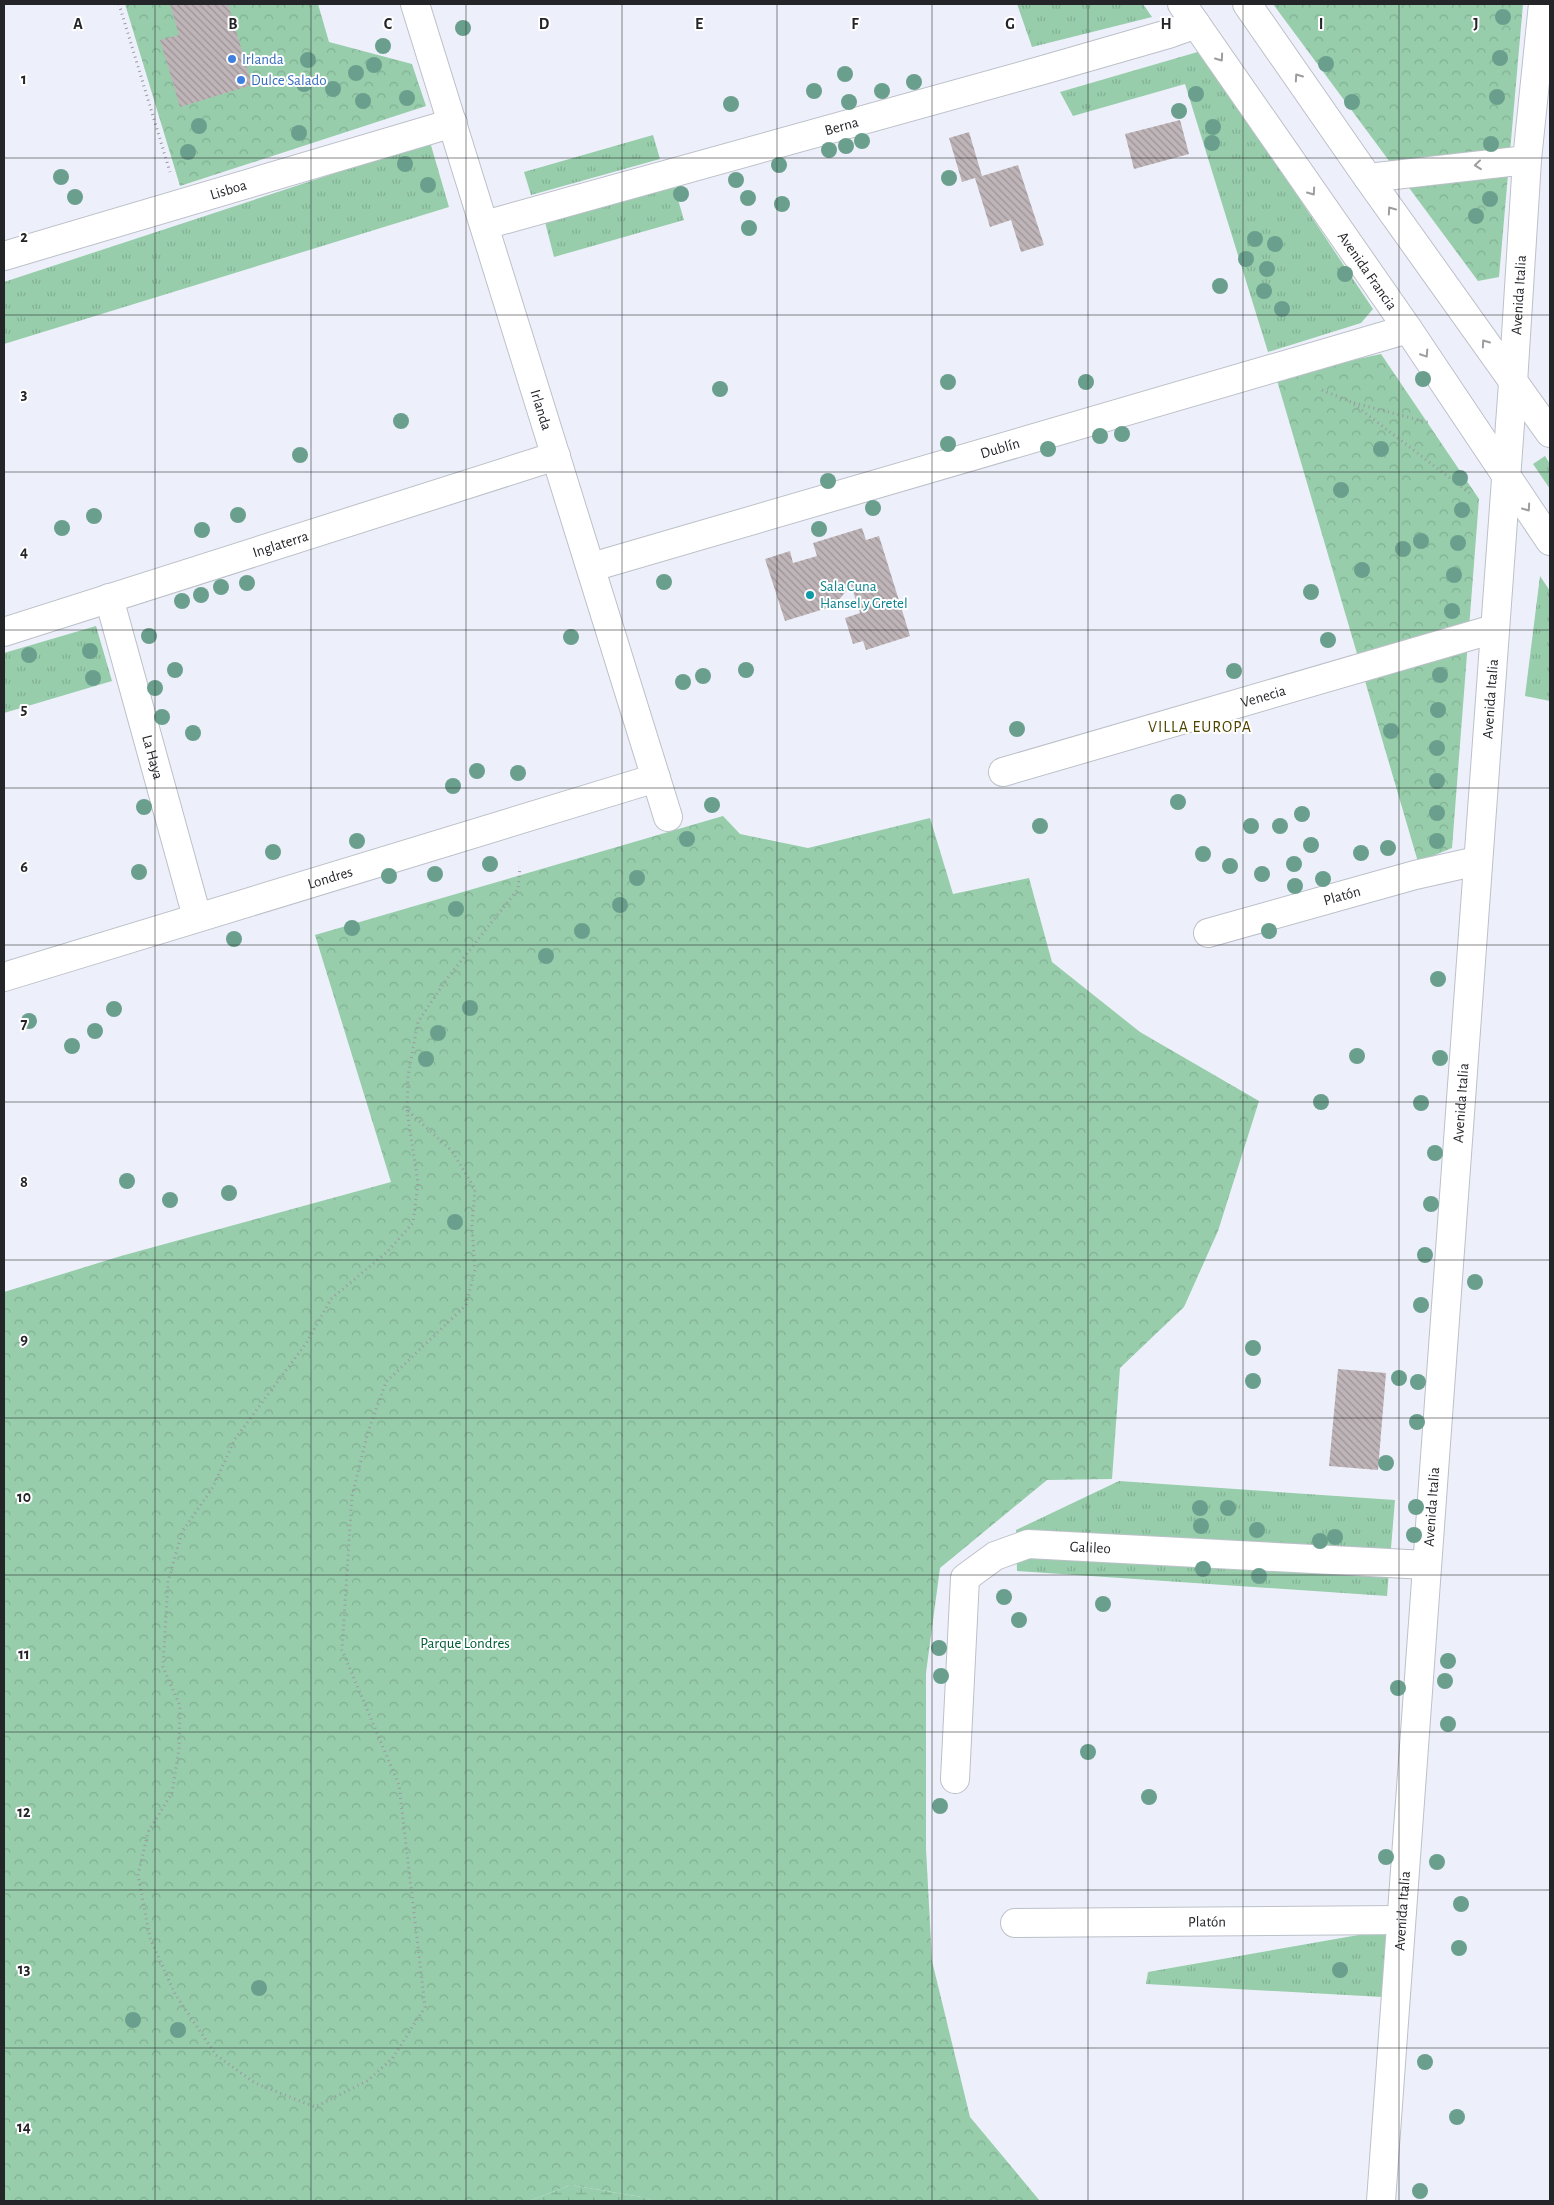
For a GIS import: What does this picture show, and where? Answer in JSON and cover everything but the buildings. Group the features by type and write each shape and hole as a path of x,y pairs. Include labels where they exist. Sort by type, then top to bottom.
{"street":[{"name":"Irlanda","path":"415,4 592,567 668,816"},
{"path":"1247,4 1368,178 1550,433"},
{"name":"Avenida Italia","path":"1381,2201 1513,383 1527,160 1543,4"},
{"name":"Berna","path":"485,224 1168,34 1189,14"},
{"name":"Avenida Francia","path":"1189,14 1408,329 1550,541"},
{"name":"Lisboa","path":"4,256 453,123"},
{"path":"1368,178 1527,160"},
{"name":"Dublín","path":"592,567 1408,329"},
{"name":"Inglaterra","path":"4,632 556,456"},
{"name":"La Haya","path":"109,598 197,917"},
{"name":"Venecia","path":"1003,772 1494,629"},
{"name":"Londres","path":"4,976 656,778"},
{"name":"Platón","path":"1208,933 1477,860"},
{"name":"Galileo","path":"955,1779 965,1578 995,1556 1028,1544 1426,1565"},
{"name":"Platón","path":"1015,1923 1400,1920"}],"path":[{"path":"119,4 179,204"},
{"path":"1271,368 1352,402 1433,424"},
{"path":"1352,402 1470,495 1479,499"},
{"path":"407,1110 452,1151 475,1189 472,1226 476,1270 466,1305 386,1382 371,1424 352,1496 342,1650 399,1785 425,2007 392,2059 367,2081 316,2107 256,2083 216,2055 175,1994 150,1938 138,1875 148,1832 172,1794 179,1749 180,1706 162,1668 168,1582 182,1532 213,1487 235,1439 306,1342 331,1299 387,1252 413,1223 418,1183 407,1110 408,1076 418,1022 446,980 518,889 520,867"}],"green space":[{"path":"125,4 318,4 329,42 412,64 426,106 180,186"},
{"path":"1017,4 1143,4 1152,17 1032,47"},
{"path":"1273,4 1523,4 1499,277 1478,281"},
{"path":"1201,51 1373,309 1361,323 1268,352 1185,84 1073,116 1060,92"},
{"path":"653,135 660,159 531,195 524,172"},
{"path":"430,142 449,207 4,344 4,282"},
{"path":"674,186 684,220 554,257 545,222"},
{"path":"1381,354 1479,499 1452,848 1418,862 1276,377"},
{"path":"1545,456 1550,464 1550,489 1533,464"},
{"path":"1540,576 1550,591 1550,701 1525,696"},
{"path":"96,626 112,681 4,713 4,653"},
{"name":"Parque Londres","path":"723,816 740,834 808,848 930,818 953,894 1029,878 1052,962 1140,1032 1259,1101 1218,1231 1184,1307 1120,1368 1112,1479 1047,1480 940,1568 926,1673 926,1849 932,1961 970,2117 1040,2201 652,2201 647,2198 571,2185 529,2201 4,2201 4,1292 121,1256 391,1182 315,935"},
{"path":"1119,1481 1395,1500 1387,1596 1017,1571 1016,1530"},
{"path":"1387,1930 1382,1997 1146,1984 1148,1972"},
{"path":"571,2185 647,2198 652,2201 529,2201"}],"place":[{"name":"Irlanda","path":"232,59"},
{"name":"Dulce Salado","path":"241,80"},
{"name":"Sala Cuna Hansel y Gretel","path":"810,595"}],"district":[{"name":"VILLA EUROPA","path":"1200,726"}]}
